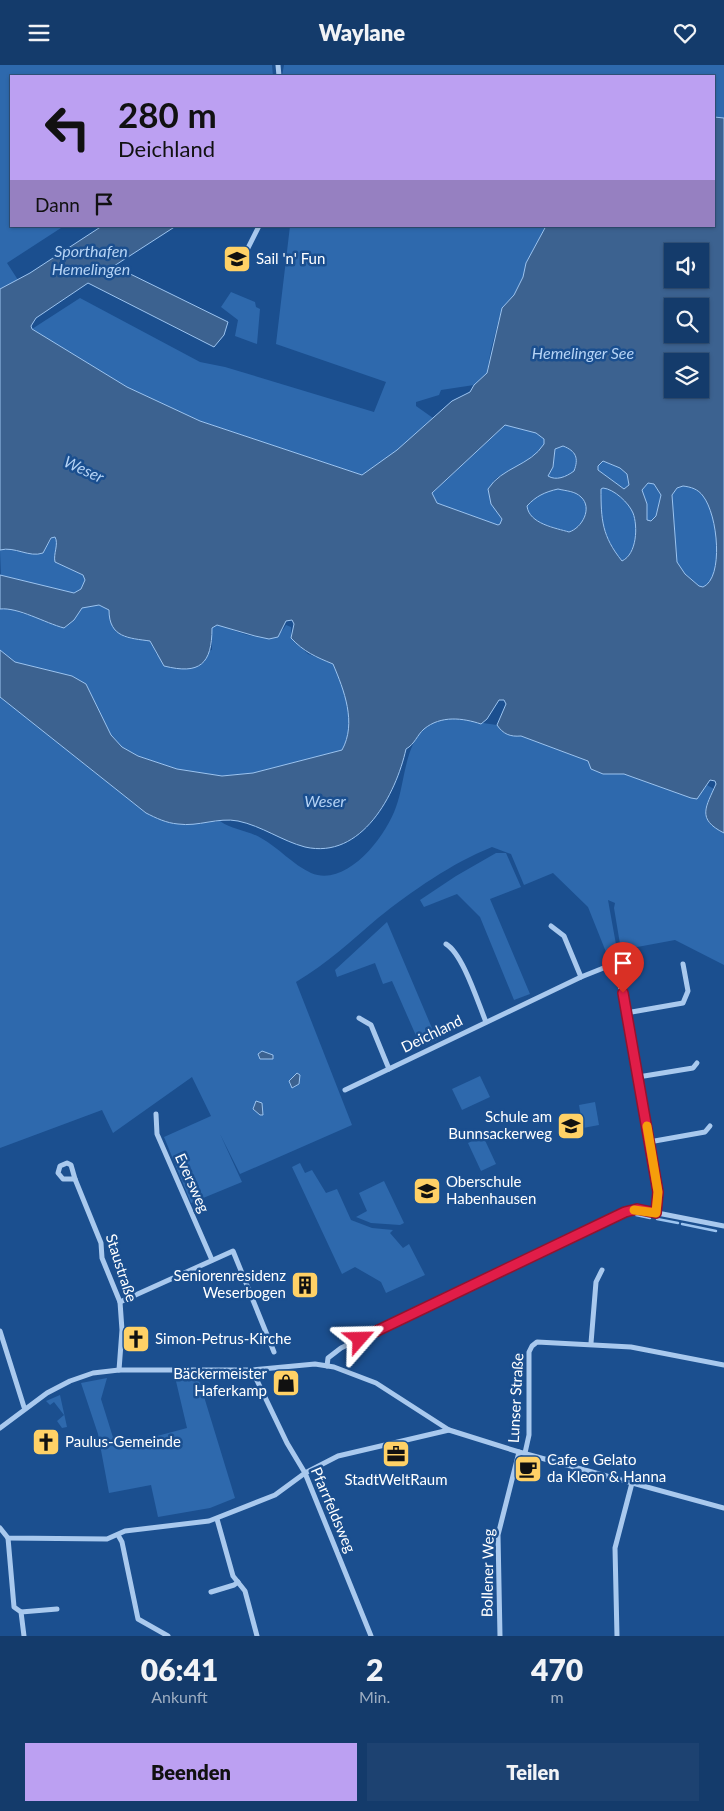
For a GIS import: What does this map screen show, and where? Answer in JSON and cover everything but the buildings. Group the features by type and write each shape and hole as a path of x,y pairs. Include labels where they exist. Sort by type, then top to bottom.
{"street":[{"path":"247,250 258,227"},
{"path":"551,926 564,936 581,977"},
{"name":"Deichland","path":"446,944 453,948 460,961 486,1022"},
{"name":"Deichland","path":"345,1090 581,977 616,963 650,1142 658,1192 656,1213"},
{"path":"626,1013 683,1003 688,991 683,964"},
{"name":"Deichland","path":"359,1018 371,1025 389,1069"},
{"path":"638,1077 693,1068 697,1063"},
{"name":"Eversweg","path":"156,1115 157,1134 212,1260"},
{"path":"650,1142 705,1132 710,1126"},
{"name":"Staustraße","path":"75,1179 101,1243 102,1258 120,1302 122,1330 119,1370"},
{"path":"327,1366 328,1358 341,1348 625,1212 637,1209 724,1226"},
{"path":"120,1302 233,1251 274,1351"},
{"path":"592,1343 596,1281 602,1270"},
{"path":"0,1331 24,1407"},
{"name":"Lunser Straße","path":"522,1453 529,1435 529,1352 532,1345 537,1343 592,1343 658,1351 724,1365"},
{"path":"0,1428 24,1407 70,1381 94,1373 119,1370 252,1370 311,1364 327,1366 376,1383 449,1430 522,1453 724,1508"},
{"name":"Pfarrfeldsweg","path":"252,1370 287,1443 305,1473 371,1636"},
{"path":"8,1538 107,1539 125,1531 216,1519 275,1495 305,1473 338,1457 359,1450 449,1430"},
{"name":"Bollener Weg","path":"500,1636 498,1535 522,1453"},
{"path":"618,1636 615,1548 632,1483"},
{"path":"216,1519 233,1576 245,1591 257,1636"},
{"path":"0,1528 8,1538 14,1607 21,1612 57,1609"},
{"path":"118,1535 122,1542 138,1619 168,1636"},
{"path":"211,1592 234,1585 238,1581"},
{"path":"21,1612 24,1636"}],"shaded area":[{"path":"0,65 272,65 273,75 10,75 10,227 62,227 7,263 18,280 0,289"},
{"path":"284,65 724,65 724,118 715,117 715,75 282,75"},
{"path":"290,227 545,227 526,263 523,277 514,295 502,308 487,373 474,385 441,390 439,395 416,402 416,406 433,418 390,457 371,471 362,475 200,421 127,387 32,329 80,298 200,362 225,367 374,412 386,382 276,344"},
{"path":"231,292 255,302 256,307 260,309 257,344 235,336 238,320 221,307"},
{"path":"505,425 536,433 544,439 544,444 534,456 494,480 491,504 502,519 500,524 498,525 437,503 432,493"},
{"path":"563,446 574,453 576,462 574,471 561,478 548,476 553,467 555,449"},
{"path":"603,461 620,468 627,474 629,486 624,489 598,470 597,466"},
{"path":"648,483 654,484 661,495 656,516 650,521 647,520 647,504 642,490"},
{"path":"683,486 694,489 703,496 708,505 715,531 716,560 714,572 710,581 703,587 699,586 685,574 677,562 672,495 677,488"},
{"path":"603,487 616,493 625,501 635,519 636,532 633,546 627,557 622,561 610,543 604,527 601,501 601,489"},
{"path":"558,489 579,495 586,507 582,522 569,532 538,521 529,512 527,506 541,495"},
{"path":"55,537 55,562 83,575 86,580 81,589 74,593 1,576 0,550 11,549 32,554 43,553 52,538"},
{"path":"99,605 109,610 116,627 122,635 132,639 150,641 157,655 212,650 212,627 217,624 254,637 264,638 280,632 286,625 291,627 291,638 308,654 333,664 348,706 349,728 342,750 253,773 222,776 177,769 138,756 122,747 111,735 86,684 72,676 15,662 0,650 0,609 8,608 24,614 74,620 82,607"},
{"path":"0,697 146,813 194,824 220,821 261,838 311,873 325,876 338,873 351,866 363,857 384,832 399,798 412,746 424,729 432,723 441,720 460,719 497,725 507,734 521,736 588,761 603,774 624,774 691,798 697,798 707,785 714,789 707,803 707,819 716,829 724,833 724,965 675,940 621,950 614,908 615,903 608,900 617,953 608,957 588,907 553,873 524,885 511,854 492,847 447,869 418,888 329,959 296,982 352,1125 240,1174 220,1134 242,1182 191,1203 164,1137 211,1116 192,1077 113,1133 102,1110 0,1148"},
{"path":"496,853 506,853 521,887 490,899 530,994 514,1000 480,917 457,894 424,907 420,900"},
{"path":"387,922 437,1040 421,1047 392,981 383,984 375,963 337,977 335,970"},
{"path":"480,1076 490,1097 462,1110 452,1089"},
{"path":"595,1102 599,1125 583,1128 579,1105"},
{"path":"483,1136 496,1164 481,1171 468,1143"},
{"path":"300,1163 305,1173 312,1170 326,1193 337,1189 351,1220 372,1228 393,1230 390,1233 403,1248 409,1244 425,1275 386,1293 381,1282 355,1267 342,1274 292,1167"},
{"path":"384,1181 404,1223 400,1225 371,1223 356,1217 367,1211 359,1193"},
{"path":"175,1377 198,1377 235,1498 210,1508 158,1517 151,1485 109,1493 98,1434 81,1383 107,1378 101,1399 116,1447 187,1428"},
{"path":"60,1395 67,1427 62,1428 57,1421 64,1415 54,1402 50,1405 46,1401"}],"water":[{"path":"715,117 724,118 724,833 710,823 706,812 709,799 716,784 715,781 710,780 697,799 624,774 603,774 591,769 588,761 521,736 504,733 497,725 506,704 504,700 499,700 487,719 481,724 467,720 452,719 438,721 424,729 412,745 406,749 394,785 385,803 373,820 359,834 343,843 325,848 305,847 247,823 230,820 186,825 174,823 161,820 146,813 0,697 0,650 15,662 72,676 86,684 111,735 122,747 138,756 177,769 222,776 253,773 342,750 346,740 349,718 345,696 333,664 310,654 291,638 294,624 292,620 286,621 278,637 269,639 217,625 212,628 210,650 202,664 187,669 164,666 150,641 128,637 116,631 112,626 109,610 99,605 82,608 74,620 64,628 15,610 0,609 0,575 74,593 81,589 85,580 83,575 55,562 55,537 51,538 43,553 32,554 11,549 0,550 0,289 30,273 100,227 174,227 114,266 228,322 224,335 214,347 88,283 36,318 31,326 32,329 127,387 200,421 362,475 397,450 452,401 470,392 474,385 487,373 502,308 514,295 523,277 526,263 545,227 715,227","holes":["505,425 536,433 544,439 544,444 538,451 501,476 488,489 491,504 502,519 498,525 437,503 432,493","563,446 571,450 576,459 574,471 561,478 548,476 553,467 555,449","603,461 620,468 627,474 629,485 624,489 598,470 598,466","648,483 654,484 661,495 656,516 651,521 647,520 647,504 642,490","683,486 699,492 708,505 712,517 715,531 716,559 710,581 703,587 699,586 685,574 677,562 672,495 677,488","603,488 621,497 628,505 635,519 636,532 633,546 631,552 622,561 610,544 604,527 601,510 601,489","558,489 579,495 586,507 582,522 574,530 569,532 551,527 538,521 529,512 527,506 537,497"]},
{"path":"262,1051 273,1055 273,1059 260,1059 258,1054"},
{"path":"297,1073 300,1075 299,1084 292,1088 289,1081"},
{"path":"256,1101 262,1103 263,1115 260,1115 253,1109"}],"waterway":[{"path":"636,1215 650,1218"},
{"path":"657,1219 678,1223"},
{"path":"682,1224 716,1231"}],"slow traffic":[{"path":"634,1210 656,1213 658,1192 647,1126"}],"place":[{"name":"Sail 'n' Fun","path":"237,259"},
{"name":"Schule am Bunnsackerweg","path":"571,1126"},
{"name":"Oberschule Habenhausen","path":"427,1191"},
{"name":"Seniorenresidenz Weserbogen","path":"305,1285"},
{"name":"Simon-Petrus-Kirche","path":"136,1339"},
{"name":"Bäckermeister Haferkamp","path":"286,1383"},
{"name":"Paulus-Gemeinde","path":"46,1442"},
{"name":"StadtWeltRaum","path":"396,1454"},
{"name":"Cafe e Gelato da Kleon & Hanna","path":"528,1469"}],"route":[{"path":"360,1339 514,1267 625,1212 637,1209 656,1213 658,1192 623,993"}],"water label":[{"name":"Sporthafen Hemelingen","path":"91,260"},
{"name":"Hemelinger See","path":"583,353"},
{"name":"Weser","path":"84,469"},
{"name":"Weser","path":"325,801"}]}
